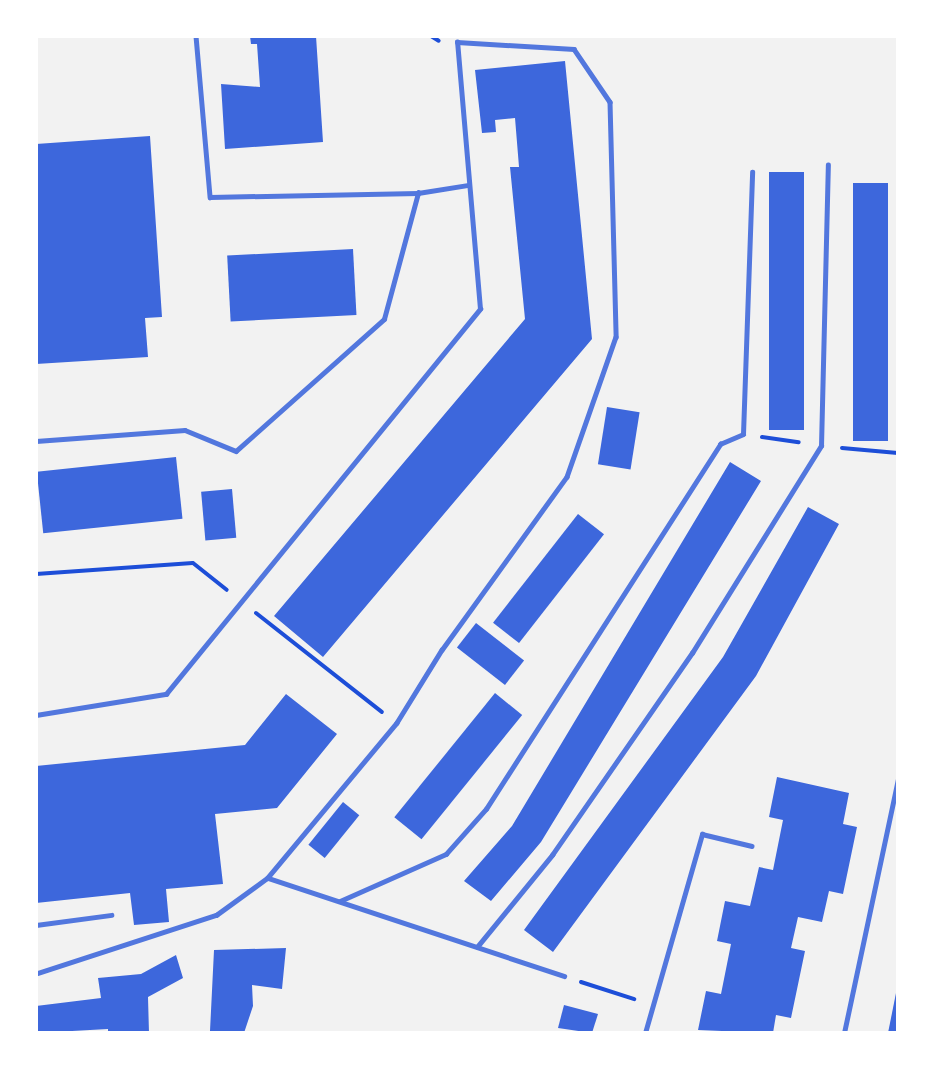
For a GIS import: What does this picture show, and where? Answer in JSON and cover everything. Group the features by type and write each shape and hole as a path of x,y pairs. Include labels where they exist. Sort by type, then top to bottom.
{"lane":[{"path":"196,36 210,197 418,193 468,185"},
{"path":"36,715 166,694 480,309 457,42 574,49 610,102 616,338 567,477 442,650 397,723 268,878 217,915 36,974"},
{"path":"477,947 552,855 692,653 821,446 828,165"},
{"path":"340,901 446,854 486,809 720,444 743,434 752,172"},
{"path":"36,441 185,430 236,451 384,319 418,193"},
{"path":"844,1033 898,778"},
{"path":"645,1033 702,834 752,846"},
{"path":"268,878 564,976"},
{"path":"36,925 111,915"}],"path":[{"path":"743,434 821,446 898,453"},
{"path":"36,574 193,563 397,723"},
{"path":"564,976 652,1005"}],"building":[{"path":"250,36 316,36 323,142 225,149 221,84 260,87 257,44 251,44"},
{"path":"565,61 592,339 323,657 274,616 525,319 510,167 519,167 515,118 495,120 496,132 482,133 475,70"},
{"path":"150,136 162,317 145,318 148,357 36,364 36,144"},
{"path":"769,172 804,172 804,430 769,430"},
{"path":"853,183 888,183 888,441 853,441"},
{"path":"353,249 356,315 231,322 227,256"},
{"path":"607,407 640,412 631,469 598,464"},
{"path":"176,457 182,519 43,533 37,472"},
{"path":"730,462 761,481 541,842 491,901 464,881 512,826"},
{"path":"232,489 236,538 205,541 201,492"},
{"path":"808,507 839,524 756,676 553,952 524,930 723,657"},
{"path":"578,514 604,534 519,643 493,623"},
{"path":"476,623 524,661 505,685 457,647"},
{"path":"495,693 522,715 422,839 394,817"},
{"path":"286,694 337,734 277,808 215,814 223,884 166,889 169,922 134,925 130,893 36,903 36,766 245,745"},
{"path":"777,777 849,793 843,824 857,827 843,894 829,891 822,922 798,917 791,948 805,951 791,1018 776,1015 773,1033 698,1030 706,991 721,994 731,944 717,941 725,901 750,906 759,867 773,870 783,820 769,817"},
{"path":"343,802 359,815 325,858 308,845"},
{"path":"286,948 282,989 252,985 253,1006 244,1033 189,1033 210,1031 214,950"},
{"path":"176,955 183,978 148,997 149,1033 108,1033 108,1029 36,1033 36,1006 101,998 98,978 141,974"},
{"path":"897,988 898,1033 888,1033"},
{"path":"564,1005 598,1014 592,1033 558,1028"}]}
